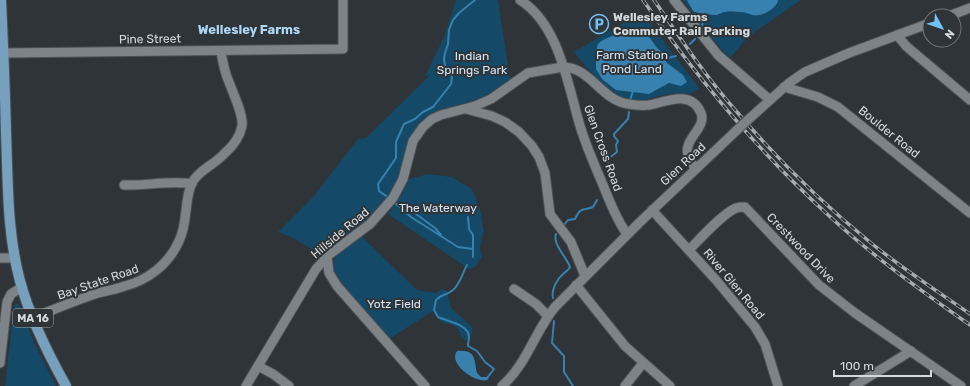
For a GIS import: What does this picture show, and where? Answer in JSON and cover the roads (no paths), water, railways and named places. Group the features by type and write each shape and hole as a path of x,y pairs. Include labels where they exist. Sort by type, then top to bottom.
{"main road":[{"name":"MA 16","path":"1,0 1,22 4,53 3,125 9,210 15,258 22,287 33,318 46,348 66,386"}],"street":[{"name":"Pine Street","path":"4,53 343,49 343,0"},
{"name":"Glen Cross Road","path":"520,0 533,5 549,33 563,67 590,153 616,216 627,234"},
{"path":"674,0 716,52 770,100"},
{"name":"Glen Road","path":"502,386 524,359 548,316 555,307 695,168 784,87 797,77 816,67 922,26"},
{"path":"897,35 906,46 970,100"},
{"path":"124,184 192,184 198,175 220,159 229,150 242,127 241,116 226,74 221,50"},
{"path":"563,67 580,71 609,96 623,103 648,105 679,98 693,103 702,116 700,124 687,148 688,156 695,168"},
{"name":"Hillside Road","path":"246,386 316,269 327,256 377,218 390,202 402,182 412,144 421,129 429,121 438,116 488,101 528,73 563,67"},
{"name":"Boulder Road","path":"784,87 812,95 838,107 970,213"},
{"path":"488,101 492,116"},
{"path":"465,109 492,116 505,122 528,141 536,151 545,173 550,214 571,242 585,276"},
{"name":"Bay State Road","path":"33,318 92,295 136,283 157,270 173,252 182,236 192,184"},
{"name":"Crestwood Drive","path":"688,250 713,226 733,210 738,207 745,207 818,285 855,313 961,386"},
{"name":"River Glen Road","path":"652,210 716,280 755,327 765,344 778,386"},
{"path":"327,256 331,278"},
{"path":"0,258 15,258"},
{"path":"316,269 331,278 425,386"},
{"path":"576,285 616,337 670,386"},
{"path":"0,363 7,302 11,294 22,287"},
{"path":"514,288 536,304 548,316"},
{"path":"536,304 555,307"},
{"path":"854,386 911,351"},
{"path":"625,386 643,363"},
{"path":"258,366 273,374 289,386"}],"waterway":[{"path":"386,196 379,191 378,184 396,158 396,142 404,124 415,119 423,112 433,107 451,84 452,77 445,66 444,59 448,44 449,30 453,20 459,13 475,0"},
{"path":"702,26 704,14"},
{"path":"690,44 695,39"},
{"path":"664,59 676,56"},
{"path":"630,100 633,91"},
{"path":"608,162 609,158 617,152 616,145 618,141 614,134 628,119 629,112"},
{"path":"564,225 568,220 575,219 582,210 593,207 597,200"},
{"path":"394,202 411,217 458,247 473,249 473,257"},
{"path":"416,214 435,228 441,235"},
{"path":"468,217 469,229 473,235 473,248"},
{"path":"553,298 553,292 557,282 570,267 556,242 556,234"},
{"path":"467,265 455,288 451,292 436,300 434,310 438,317 465,329 469,337 468,346 477,351 485,362 494,369 487,378"},
{"path":"554,321 552,343 564,356 564,372 573,386"}],"railway":[{"path":"643,0 706,85 752,138 801,189 878,258 970,325"},
{"path":"654,0 726,99 768,147 801,181 883,253 970,314"}],"place":[{"name":"Wellesley Farms Commuter Rail Parking","path":"599,24"}],"district":[{"name":"Wellesley Farms","path":"249,29"}],"park label":[{"name":"Farm Station Pond Land","path":"632,62"},
{"name":"Indian Springs Park","path":"472,63"},
{"name":"The Waterway","path":"438,208"},
{"name":"Yotz Field","path":"394,304"}]}
